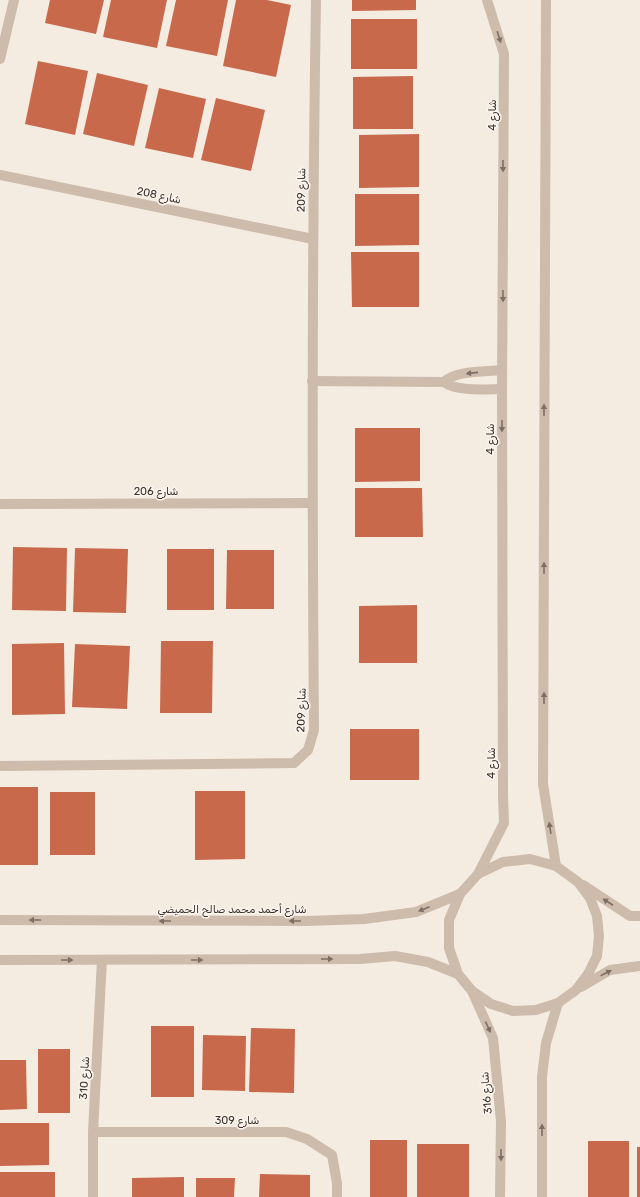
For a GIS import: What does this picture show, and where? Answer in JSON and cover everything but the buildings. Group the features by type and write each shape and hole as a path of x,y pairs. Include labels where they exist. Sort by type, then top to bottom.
{"street":[{"path":"0,59 14,0"},
{"name":"شارع 209","path":"0,766 294,763 308,750 314,730 312,239 316,0"},
{"name":"شارع 4","path":"478,874 504,823 502,370 504,54 487,0"},
{"path":"546,0 544,784 556,866"},
{"name":"شارع 208","path":"0,175 312,239"},
{"path":"444,382 458,374 502,370"},
{"path":"312,381 444,382 458,388 502,389"},
{"name":"شارع 206","path":"0,504 312,503"},
{"path":"640,916 630,916 556,866 530,859 503,862 478,874 460,894 449,920 449,948 458,974 472,991 491,1004 513,1011 536,1010 558,1003 576,990 610,970 640,966"},
{"path":"576,990 588,974 597,956 600,936 597,916 590,898 578,882"},
{"name":"شارع أحمد محمد صالح الحميضي","path":"0,920 306,921 364,919 416,912 460,894"},
{"path":"0,960 360,959 395,956 428,962 458,974"},
{"name":"شارع 310","path":"93,1197 93,1132 102,960"},
{"name":"شارع 316","path":"472,991 493,1038 501,1121 500,1197"},
{"path":"542,1197 542,1077 546,1043 558,1003"},
{"name":"شارع 309","path":"93,1132 286,1132 307,1139 332,1155 337,1183 337,1197"}]}
